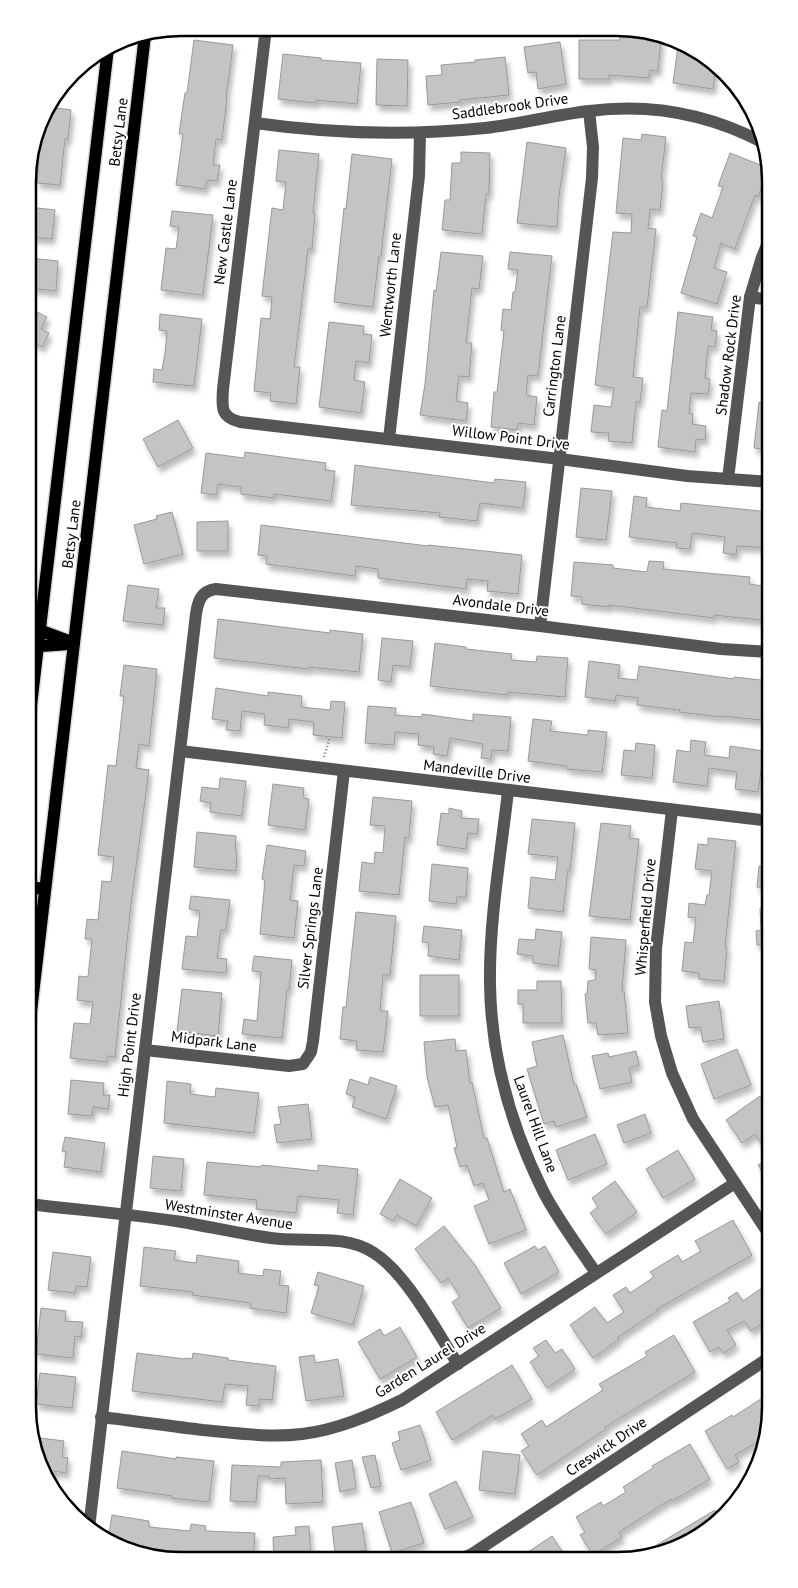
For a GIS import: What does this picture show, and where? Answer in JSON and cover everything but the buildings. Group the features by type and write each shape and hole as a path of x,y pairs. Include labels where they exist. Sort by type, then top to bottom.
{"main road":[{"name":"Betsy Lane","path":"36,964 144,41"},
{"name":"Betsy Lane","path":"37,607 107,57"},
{"path":"37,629 74,643"},
{"path":"37,647 74,643"},
{"path":"36,888 45,889"}],"street":[{"name":"New Castle Lane","path":"248,422 232,420 226,415 222,401 265,37"},
{"name":"Saddlebrook Drive","path":"255,124 330,132 420,133 486,128 589,111 634,109 660,110 716,121 755,138"},
{"name":"Carrington Lane","path":"540,626 593,170 593,147 589,111"},
{"name":"Wentworth Lane","path":"389,439 419,176 420,133"},
{"name":"Shadow Rock Drive","path":"728,480 750,297 762,257"},
{"path":"750,297 762,299"},
{"name":"Willow Point Drive","path":"248,422 687,476 762,482"},
{"name":"High Point Drive","path":"90,1519 198,602 204,593 210,590 228,590"},
{"name":"Avondale Drive","path":"228,590 721,649 762,651"},
{"name":"Mandeville Drive","path":"180,751 508,792 761,820"},
{"name":"Silver Springs Lane","path":"280,1066 304,1064 310,1052 344,771"},
{"name":"Laurel Hill Lane","path":"508,792 491,946 491,1012 496,1054 508,1105 532,1168 554,1210 596,1274"},
{"name":"Whisperfield Drive","path":"672,810 656,948 655,1002 666,1058 685,1104 761,1223"},
{"name":"Midpark Lane","path":"144,1050 280,1066"},
{"name":"Garden Laurel Drive","path":"102,1417 237,1434 272,1435 302,1434 349,1423 402,1400 735,1183"},
{"name":"Westminster Avenue","path":"36,1205 180,1222 272,1239 345,1242 360,1246 374,1252 404,1282 458,1364"},
{"name":"Creswick Drive","path":"475,1552 761,1362"}],"path":[{"path":"324,768 324,759 330,737"}]}
